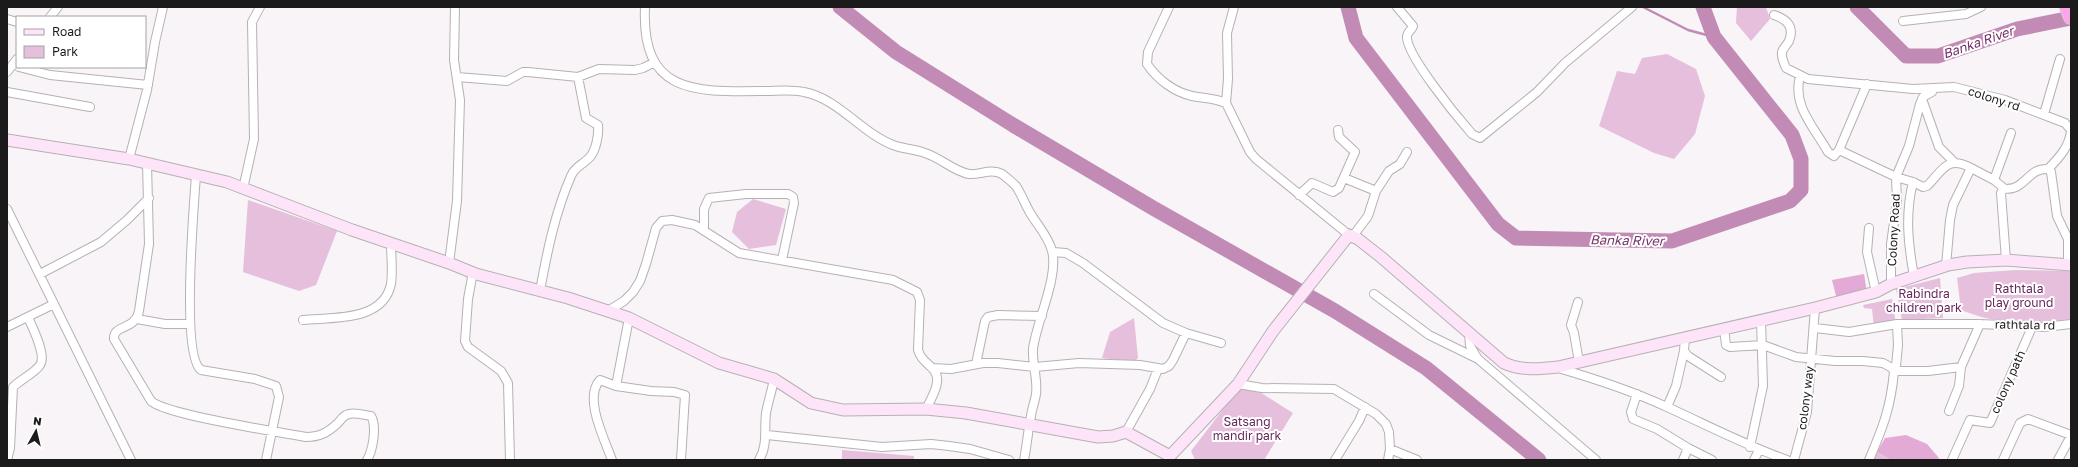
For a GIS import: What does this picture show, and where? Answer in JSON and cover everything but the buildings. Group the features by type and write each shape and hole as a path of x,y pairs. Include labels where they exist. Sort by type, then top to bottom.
{"highway":[{"path":"2067,7 2071,17"}],"main road":[{"path":"7,140 129,159 227,182 390,243 449,262 473,272 629,318 719,363 774,379 811,403 843,410 926,409 966,414 1098,437 1113,436 1126,432 1168,458 1238,384 1273,331 1328,261 1351,236 1381,257 1504,363 1511,366 1539,369 1558,368 1684,337 1815,308 1876,292 1891,284 1946,266 1967,262 2006,260 2070,265"}],"street":[{"path":"51,16 58,7"},
{"path":"129,159 148,85 163,7"},
{"path":"243,188 254,139 252,22 260,7"},
{"path":"449,262 457,201 460,100 454,60 455,7"},
{"path":"645,7 646,37 648,51 653,63 663,73 679,83 694,88 717,92 791,91 812,94 826,99 879,138 893,145 924,152 958,170 970,174 989,171 1003,174 1016,187 1031,215 1048,240 1053,252 1048,296 1034,347 1036,394 1024,460"},
{"path":"1169,7 1148,52 1146,64 1173,89 1191,96 1216,99 1226,103"},
{"path":"1234,7 1227,33 1228,79 1226,103 1250,152 1256,159 1351,236 1368,216 1376,191 1388,171 1400,164 1407,152"},
{"path":"1397,7 1413,26 1408,32 1407,39 1423,71 1472,134 1480,138 1537,92 1565,64 1632,7"},
{"path":"1903,21 1966,14 1981,7"},
{"name":"colony rd","path":"1774,15 1788,22 1789,41 1782,50 1782,59 1786,68 1808,79 1933,90 1948,86 1969,90 2044,114 2065,123 2071,130 2064,151 2048,169"},
{"path":"2044,114 2060,59"},
{"path":"457,77 507,81 523,72 578,77 599,69 635,70 653,63"},
{"path":"7,72 16,64"},
{"path":"28,68 50,75 148,85"},
{"path":"1800,76 1798,84 1798,101 1832,156 1837,154 1839,150 1867,84"},
{"path":"540,291 554,223 566,187 575,168 590,157 596,142 598,125 588,120 585,115 584,102 578,77"},
{"path":"1933,90 1922,99 1939,147 1954,162 1961,163 1994,180 2005,189"},
{"path":"7,92 90,106"},
{"name":"Colony Road","path":"1891,284 1891,244 1897,201 1896,177 1909,146 1922,99"},
{"path":"1299,195 1312,183 1333,192 1339,188 1355,152 1339,137 1338,130"},
{"path":"1994,180 2011,133"},
{"name":"Colony Road","path":"1839,150 1896,177 1913,182 1923,187 1928,186 1947,164 1954,162"},
{"path":"147,163 150,222 148,258 138,319 133,323 116,330 114,339 155,404 209,418 316,437 323,434 338,423 342,417 349,414 370,416 373,420 372,444 367,460"},
{"path":"1946,266 1950,220 1953,205 1971,168"},
{"path":"2006,260 2000,196 2002,190 2017,187 2033,172 2048,169 2052,177 2057,216 2070,239 2070,265"},
{"path":"196,175 191,256 190,324 198,367 206,371 255,379 276,386 279,397 266,460"},
{"path":"1344,178 1376,191"},
{"path":"1913,182 1909,199 1907,231 1914,276"},
{"path":"704,230 704,209 709,198 746,194 788,194 793,197 794,203 782,260"},
{"path":"40,274 102,242 149,198"},
{"path":"7,208 131,460"},
{"path":"608,311 624,301 633,292 640,281 656,228 662,221 682,222 695,225 739,254 782,260 893,280 917,292 920,300 918,350 920,357 937,375 934,394 926,409"},
{"path":"1869,228 1867,252 1876,292"},
{"path":"303,320 364,314 376,307 384,299 391,284 390,243"},
{"path":"1053,252 1069,254 1122,292 1156,319 1186,333 1221,343"},
{"path":"473,272 468,300 466,341 468,347 501,371 508,383 510,460"},
{"path":"1374,294 1429,335 1478,359 1596,460"},
{"path":"1578,302 1571,325 1574,333 1579,362"},
{"path":"7,327 54,304"},
{"name":"colony way","path":"1794,460 1807,412 1815,328 1815,308"},
{"path":"976,364 985,321 988,317 998,315 1042,316"},
{"path":"7,460 10,448 11,396 13,387 21,378 40,366 42,360 42,352 28,316"},
{"path":"616,386 629,318"},
{"path":"138,319 166,324 190,324"},
{"path":"1750,447 1763,386 1763,345 1761,320"},
{"path":"1869,460 1886,422 1890,406 1893,369 1898,361 1897,324"},
{"name":"rathtala rd","path":"1815,328 1849,332 1897,324 1980,324 2032,327 2071,324"},
{"path":"1949,411 1959,386 1961,367 1980,324"},
{"name":"colony path","path":"1952,460 1970,420 1990,423 2032,327"},
{"name":"colony way","path":"1724,328 1726,344 1730,347 1763,345 1778,349 1792,356 1811,358"},
{"path":"932,368 951,369 976,364 998,363 1035,367 1079,363 1140,365 1158,369 1169,366 1186,333"},
{"path":"1469,333 1470,346 1478,359"},
{"path":"1667,407 1676,386 1684,351 1684,337"},
{"path":"1684,351 1688,356 1721,377"},
{"path":"1811,358 1835,361 1863,361 1883,364 1893,369 1928,371 1961,367"},
{"path":"1558,368 1615,385 1667,407 1750,447 1787,460"},
{"path":"1126,432 1158,369"},
{"path":"759,460 763,454 767,436 766,414 774,379"},
{"path":"612,460 596,418 594,395 597,384 600,380 616,386 651,391 674,392 684,395 681,460"},
{"path":"1238,384 1262,388 1334,389 1365,407 1386,424 1389,432 1390,449 1388,460"},
{"path":"1637,394 1630,412 1633,419 1657,429 1688,448 1712,460"},
{"path":"1335,460 1359,421 1365,407"},
{"path":"2003,460 2020,423 2023,420 2028,419 2071,436 2058,460"},
{"path":"767,436 882,447 931,444 970,449 1009,460"},
{"path":"1683,460 1688,448"},
{"path":"1390,449 1417,460"},
{"path":"1754,460 1760,450"}],"green space":[{"path":"1737,7 1766,7 1770,19 1751,41 1736,23"},
{"path":"1667,54 1696,69 1705,96 1695,134 1674,159 1654,153 1599,126 1617,71 1635,74 1642,58"},
{"path":"753,199 786,209 776,245 749,249 732,232 737,212"},
{"path":"248,200 337,231 316,285 299,291 243,272"},
{"name":"Rathtala play ground","path":"2015,270 2071,271 2071,319 2041,322 2010,322 1986,318 1961,310 1957,278 1974,273"},
{"name":"Rabindra children park","path":"1940,278 1943,318 1902,320 1896,289"},
{"path":"1892,299 1896,324 1874,327 1872,309 1864,308 1863,305"},
{"path":"1134,318 1138,358 1134,362 1102,358 1110,332"},
{"name":"Satsang mandir park","path":"1244,382 1293,413 1264,460 1195,460 1191,451"},
{"path":"842,450 914,456 914,460 842,460"},
{"path":"1875,451 1891,460 1872,460"}],"shaded area":[{"path":"1864,274 1867,293 1837,300 1832,280"},
{"path":"1906,435 1927,444 1939,458 1938,460 1891,460 1877,452 1885,438"}],"waterway":[{"path":"840,7 896,52 1013,125 1153,208 1335,311 1426,368 1539,460"},
{"name":"Banka River","path":"1348,7 1356,38 1498,224 1516,238 1672,241 1790,201 1801,190 1801,159 1792,135 1714,37 1703,7"},
{"path":"1643,7 1688,30 1714,37"},
{"name":"Banka River","path":"1857,7 1906,56 1938,56 2017,29 2071,18"}]}
